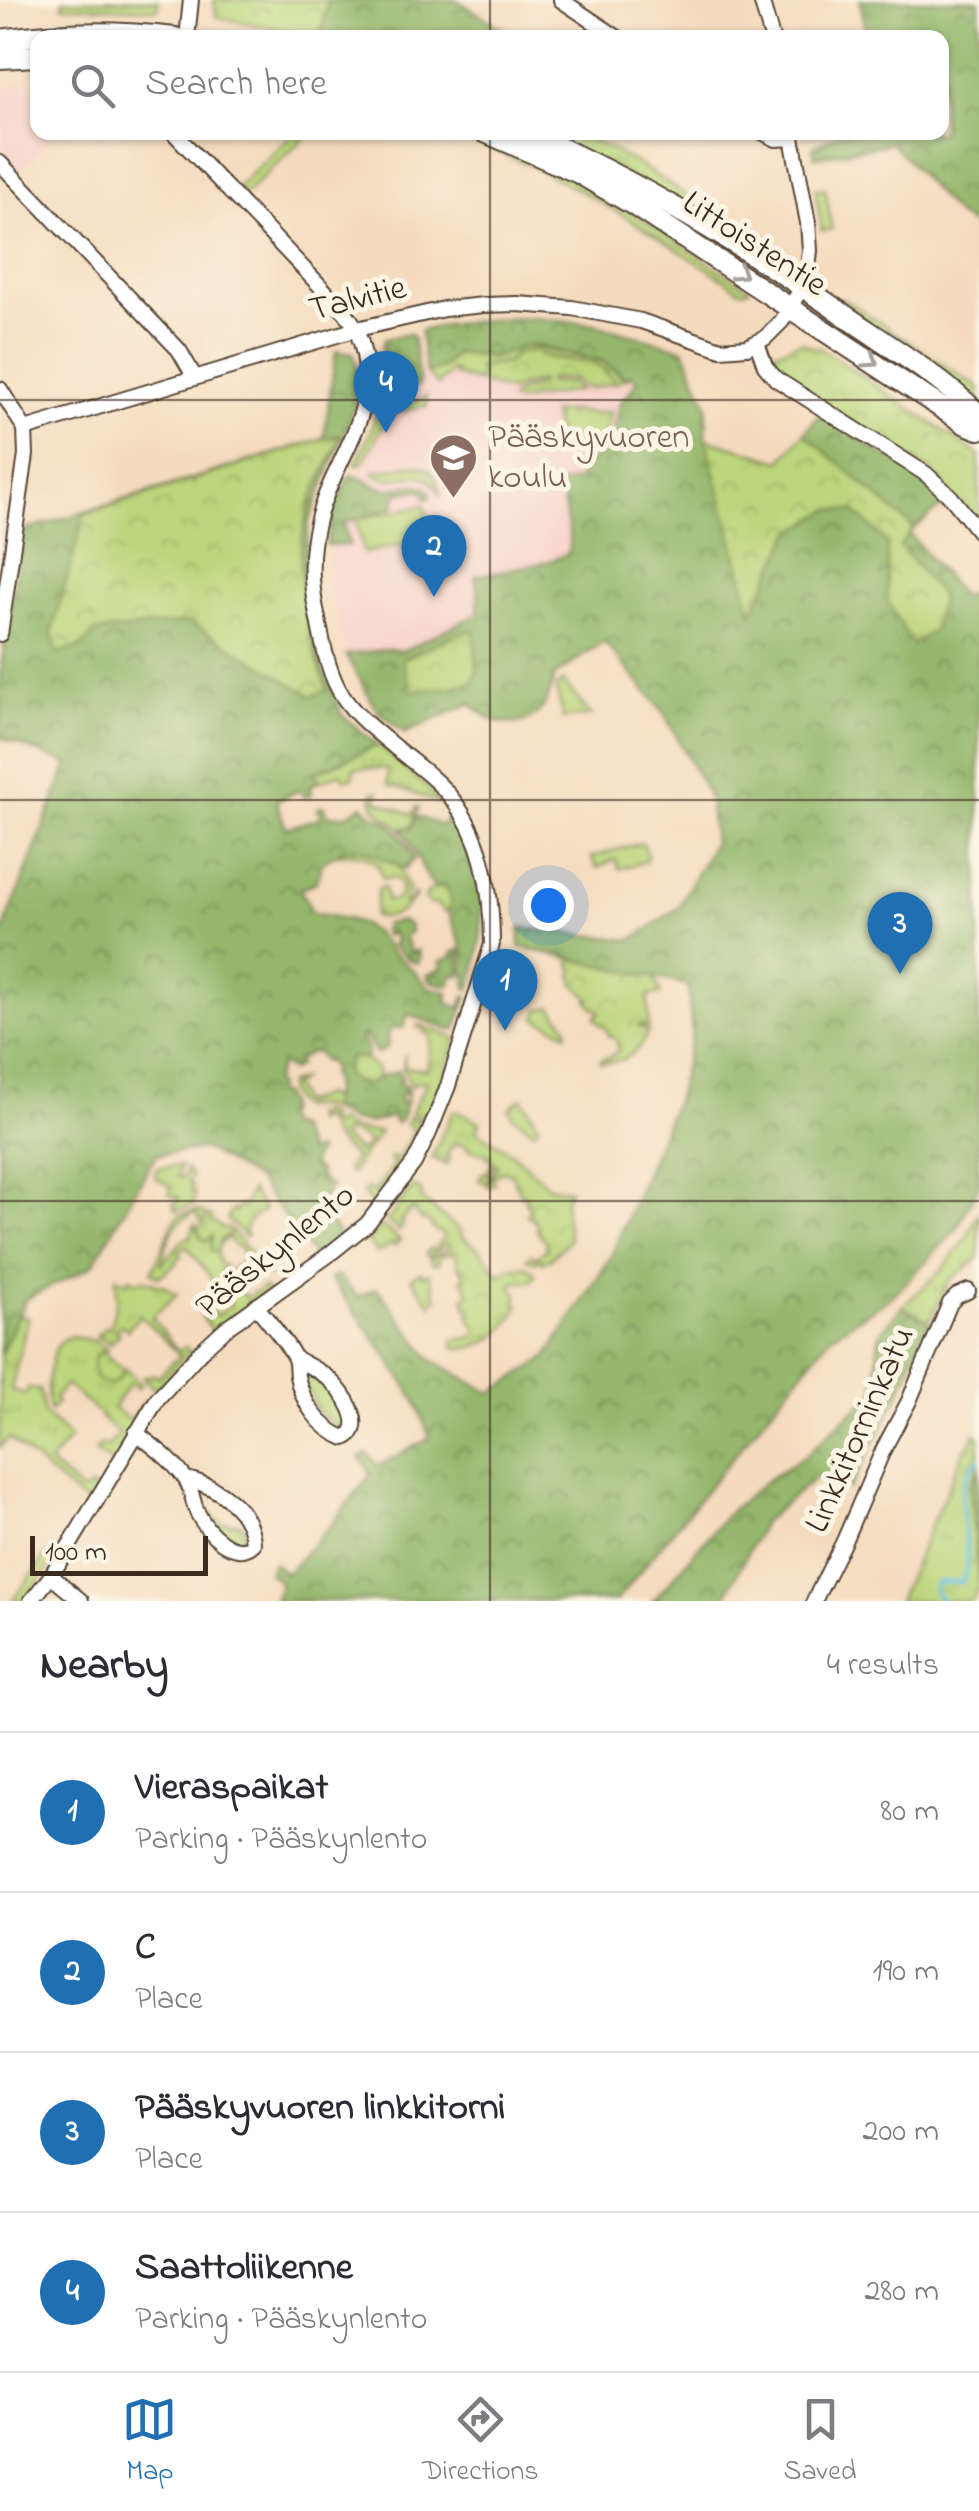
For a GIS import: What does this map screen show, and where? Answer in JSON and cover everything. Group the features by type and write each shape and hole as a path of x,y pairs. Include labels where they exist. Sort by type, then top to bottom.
{"main road":[{"path":"0,40 30,36"},
{"path":"0,58 30,56"},
{"name":"Littoistentie","path":"504,140 600,185 979,429"},
{"name":"Littoistentie","path":"541,140 698,220 899,352 979,414"}],"street":[{"path":"189,30 192,0"},
{"path":"561,0 606,30"},
{"path":"761,0 770,30"},
{"path":"181,140 357,329"},
{"path":"792,140 810,250 808,269 791,307 771,333 756,343 765,366 776,379 926,474 979,532"},
{"path":"0,163 179,350 194,376"},
{"name":"Talvitie","path":"25,429 357,329 484,304 572,308 613,315 722,348 756,343"},
{"name":"Pääskynlento","path":"31,1601 51,1576 158,1398 225,1329 356,1234 414,1164 448,1086 492,944 486,876 471,832 453,800 352,709 338,689 317,613 312,565 318,518 366,399 367,374 357,329"},
{"path":"0,390 25,429 26,455 6,552 0,634"},
{"name":"Linkkitorninkatu","path":"814,1601 914,1390 950,1303 968,1291"},
{"path":"256,1306 295,1358 329,1378 340,1391 356,1424 351,1436 337,1435 310,1408 300,1390 295,1358"},
{"path":"136,1433 186,1479 210,1486 237,1506 252,1534 250,1548 235,1549 208,1529 186,1479"},
{"path":"51,1576 81,1601"}],"shaded area":[{"path":"21,79 30,89 30,140 51,140 18,171 0,152 0,89 13,87"},
{"name":"Pääskyvuoren koulu","path":"537,347 638,380 619,404 613,435 604,451 580,469 580,480 560,485 569,553 547,562 475,576 478,614 401,651 346,655 330,589 332,538 348,490 381,429 389,392 419,385 419,374"}],"green space":[{"path":"63,0 158,0 158,9 63,6"},
{"path":"214,0 328,0 322,30 284,30 216,17"},
{"path":"328,0 457,0 505,30 322,30"},
{"path":"860,0 979,0 979,229 956,215 892,143 815,157 813,147 826,140 949,140 949,30 866,30"},
{"path":"287,140 303,140 244,195 237,187"},
{"path":"466,140 486,140 597,190 749,288 739,289 562,181"},
{"path":"555,140 593,140 636,163 742,233"},
{"path":"825,188 832,229 822,231 815,189"},
{"path":"842,298 979,388 979,404 838,302"},
{"path":"532,318 594,324 684,349 707,404 706,439 781,461 820,414 925,480 947,502 909,533 963,598 979,586 979,1185 957,1229 893,1296 831,1336 616,1601 274,1601 281,1583 268,1572 273,1563 286,1574 331,1525 371,1473 360,1458 367,1453 378,1466 430,1438 415,1399 330,1278 338,1276 358,1297 377,1288 431,1359 491,1393 546,1358 611,1257 676,1099 692,1036 688,985 520,947 520,928 632,940 678,908 714,842 709,797 663,711 604,642 553,677 543,707 523,722 496,721 471,703 405,733 377,710 346,655 402,651 478,614 475,576 568,554 570,538 560,484 580,480 580,469 604,451 613,435 619,404 638,381 633,376 621,376 603,361 533,346 493,357 455,353 443,367 426,373 420,331 476,321"},
{"path":"410,334 420,385 380,393 383,342"},
{"path":"801,342 834,357 979,455 979,528 929,470 807,394 773,368 768,354"},
{"path":"526,346 606,362 621,376 633,376 615,383 598,365 529,351 516,354 507,363 481,366 477,381 454,375 452,370 438,385 426,373 443,367 455,353 493,357"},
{"path":"336,351 353,353 357,368 355,405 309,522 304,574 321,662 342,715 378,745 315,773 318,782 309,786 312,794 304,797 300,790 276,801 286,828 320,818 318,808 324,806 327,815 339,816 363,805 392,826 414,859 405,869 351,848 322,863 316,882 300,889 313,913 350,920 375,933 429,988 448,992 447,1003 461,1008 468,996 456,1030 408,1014 403,1028 392,1028 387,1048 377,1054 366,1035 361,1037 368,1048 366,1060 348,1060 346,1075 365,1084 399,1071 399,1082 408,1091 401,1094 400,1102 406,1103 400,1121 395,1123 391,1116 359,1122 329,1109 335,1087 330,1074 333,1072 327,1060 324,1062 316,1052 297,1060 299,1065 291,1071 281,1063 273,1083 277,1085 276,1094 282,1094 287,1106 284,1120 291,1128 296,1127 308,1153 318,1153 312,1159 313,1169 331,1186 318,1206 340,1237 314,1257 257,1180 204,1149 156,1155 92,1266 26,1299 0,1355 0,939 68,764 0,737 0,672 23,531 324,438"},
{"path":"529,351 593,364 615,383 588,389 573,378 548,379 549,383 572,382 580,390 515,402 510,400 540,381 511,392 477,381 481,373 478,367 506,363 516,354"},
{"path":"426,396 427,406 390,413 362,464 355,464 378,409"},
{"path":"610,411 602,441 592,450 576,455 574,446 560,448 552,413"},
{"path":"804,433 914,528 900,546 941,596 933,630 912,645 887,600 887,542 854,511 831,509 791,533 752,613 706,439 781,461"},
{"path":"341,437 311,501 302,544 304,608 327,690 312,696 190,622 96,632 82,646 58,654 52,632 85,514 323,439"},
{"path":"410,465 432,473 441,496 426,478 393,479 374,474"},
{"path":"350,475 389,489 419,485 429,490 431,497 426,499 423,490 397,493 394,507 344,523 349,545 326,545 334,510"},
{"path":"425,505 432,538 364,553 356,519"},
{"path":"474,631 477,670 473,681 464,686 412,691 402,659 460,633"},
{"path":"563,681 591,715 563,719 556,687"},
{"path":"378,745 442,804 388,784 388,769 354,768 353,778 344,779 341,773 318,782 314,773"},
{"path":"375,792 379,792 376,800 413,815 419,807 412,826 401,829 382,814 373,800"},
{"path":"449,814 470,857 480,899 480,943 470,989 466,987 463,949 448,911 447,889 434,888 401,829 412,827 416,816 442,826"},
{"path":"642,843 647,851 646,861 619,869 616,859 597,868 591,857"},
{"path":"358,846 398,864 409,890 403,903 416,896 403,910 387,917 374,917 378,888 384,887 387,901 396,900 401,883 393,877 383,879 377,865 367,857 337,854"},
{"path":"439,886 447,889 451,901 443,912 438,905 425,900 427,893"},
{"path":"401,921 409,925 411,932 405,939 411,953 418,950 417,963 391,945 396,941 391,933 385,936 383,932 385,924"},
{"path":"460,949 460,975 451,975 448,986 430,981 427,975 443,968 440,962"},
{"path":"572,959 654,977 661,994 648,996 649,1027 638,1026 648,1031 630,1055 601,1063 619,1050 619,1044 595,1018 600,1012 574,984"},
{"path":"552,1007 567,1026 567,1033 536,1018 539,1010"},
{"path":"419,1025 457,1039 429,1121 411,1113 427,1082 411,1086 403,1068 405,1054 404,1067 427,1070 431,1038"},
{"path":"351,1057 363,1059 379,1072 374,1082 359,1083 346,1075"},
{"path":"303,1079 292,1085 302,1104 325,1094 327,1098 333,1095 329,1109 301,1108 293,1101 288,1083"},
{"path":"522,1098 539,1125 534,1131 509,1109"},
{"path":"319,1111 330,1116 327,1121 334,1126 338,1121 351,1129 349,1133 344,1131 342,1137 360,1153 368,1141 355,1130 379,1132 350,1175 347,1168 355,1158 333,1138 323,1118 314,1122 313,1114 320,1115"},
{"path":"453,1111 480,1122 476,1131 514,1154 548,1186 569,1190 565,1208 569,1240 550,1259 527,1259 547,1249 547,1243 532,1217 529,1218 527,1199 521,1195 511,1173 505,1170 492,1178 495,1183 489,1187 487,1184 498,1165 494,1163 486,1183 479,1180 492,1161 488,1155 460,1143 453,1143 447,1165 432,1158"},
{"path":"409,1117 427,1125 404,1167 376,1204 370,1202 363,1192 368,1188 375,1192 394,1164 389,1160 397,1160 415,1130 406,1124"},
{"path":"181,1166 177,1176 183,1178 188,1170 192,1175 188,1183 195,1194 193,1205 176,1210 173,1203 179,1198 169,1194 172,1187 155,1174 157,1168"},
{"path":"412,1187 419,1189 422,1200 477,1246 499,1274 523,1266 536,1275 531,1281 513,1283 519,1305 501,1331 484,1343 453,1347 453,1340 475,1336 477,1330 464,1297 470,1294 456,1252 439,1256 440,1262 433,1264 430,1259 451,1247 447,1243 429,1257 426,1254 445,1236 412,1209 400,1222 403,1225 399,1231 387,1221"},
{"path":"251,1191 264,1210 249,1221 245,1237 227,1219 232,1210 243,1207"},
{"path":"197,1210 207,1215 203,1224 196,1213 181,1220 161,1265 190,1237 195,1224 205,1240 214,1238 212,1251 217,1251 219,1263 225,1266 220,1270 222,1276 245,1259 242,1248 234,1246 229,1238 221,1243 219,1240 232,1232 270,1275 258,1264 234,1282 246,1298 264,1287 268,1291 213,1332 201,1315 206,1318 213,1312 217,1316 231,1305 187,1246 179,1251 182,1256 177,1263 159,1277 152,1272 174,1221 181,1214"},
{"path":"979,1213 979,1258 950,1281 929,1321 902,1307 963,1244"},
{"path":"207,1215 232,1232 220,1240 217,1251 211,1251 212,1236 206,1241 199,1235 198,1228"},
{"path":"382,1226 400,1240 377,1253 367,1240"},
{"path":"421,1272 423,1276 429,1273 437,1299 431,1304 411,1278"},
{"path":"116,1277 127,1283 130,1278 138,1282 141,1279 177,1294 152,1317 178,1351 186,1347 190,1351 155,1390 143,1378 153,1374 158,1377 180,1355 140,1315 128,1330 121,1325 115,1330 119,1334 110,1344 97,1337 104,1327 110,1328 117,1299"},
{"path":"902,1307 929,1321 898,1397 850,1489 818,1475 763,1522 723,1601 653,1601 729,1512 807,1454 875,1391 879,1334"},
{"path":"18,1315 28,1317 11,1390 26,1394 28,1388 40,1390 44,1414 70,1438 49,1463 81,1491 86,1492 91,1486 97,1491 86,1504 9,1438 0,1447 0,1355"},
{"path":"72,1336 94,1341 107,1350 100,1352 115,1382 126,1369 141,1384 138,1388 130,1383 113,1408 130,1420 143,1402 146,1404 112,1464 95,1451 103,1444 107,1447 119,1434 66,1385 54,1398 57,1402 50,1412 52,1359 59,1343"},
{"path":"103,1352 124,1371 116,1382 107,1385 96,1379 93,1367 96,1354"},
{"path":"301,1373 320,1377 336,1394 344,1408 346,1430 340,1431 316,1409"},
{"path":"975,1433 979,1436 979,1467 970,1486 979,1586 972,1601 898,1601 965,1448 968,1449"},
{"path":"979,1467 979,1579 970,1486"},
{"path":"205,1511 222,1523 243,1524 246,1540 240,1543 221,1534 202,1513"},
{"path":"48,1553 56,1559 23,1601 12,1601"}],"waterway":[{"path":"942,1601 934,1591 935,1585 962,1582 966,1569 962,1503 969,1472 979,1459"}],"place":[{"name":"Saattoliikenne","path":"386,433"},
{"name":"Pääskyvuoren koulu","path":"453,500"},
{"name":"C","path":"434,597"},
{"name":"Pääskyvuoren linkkitorni","path":"900,974"},
{"name":"Vieraspaikat","path":"505,1031"}]}
